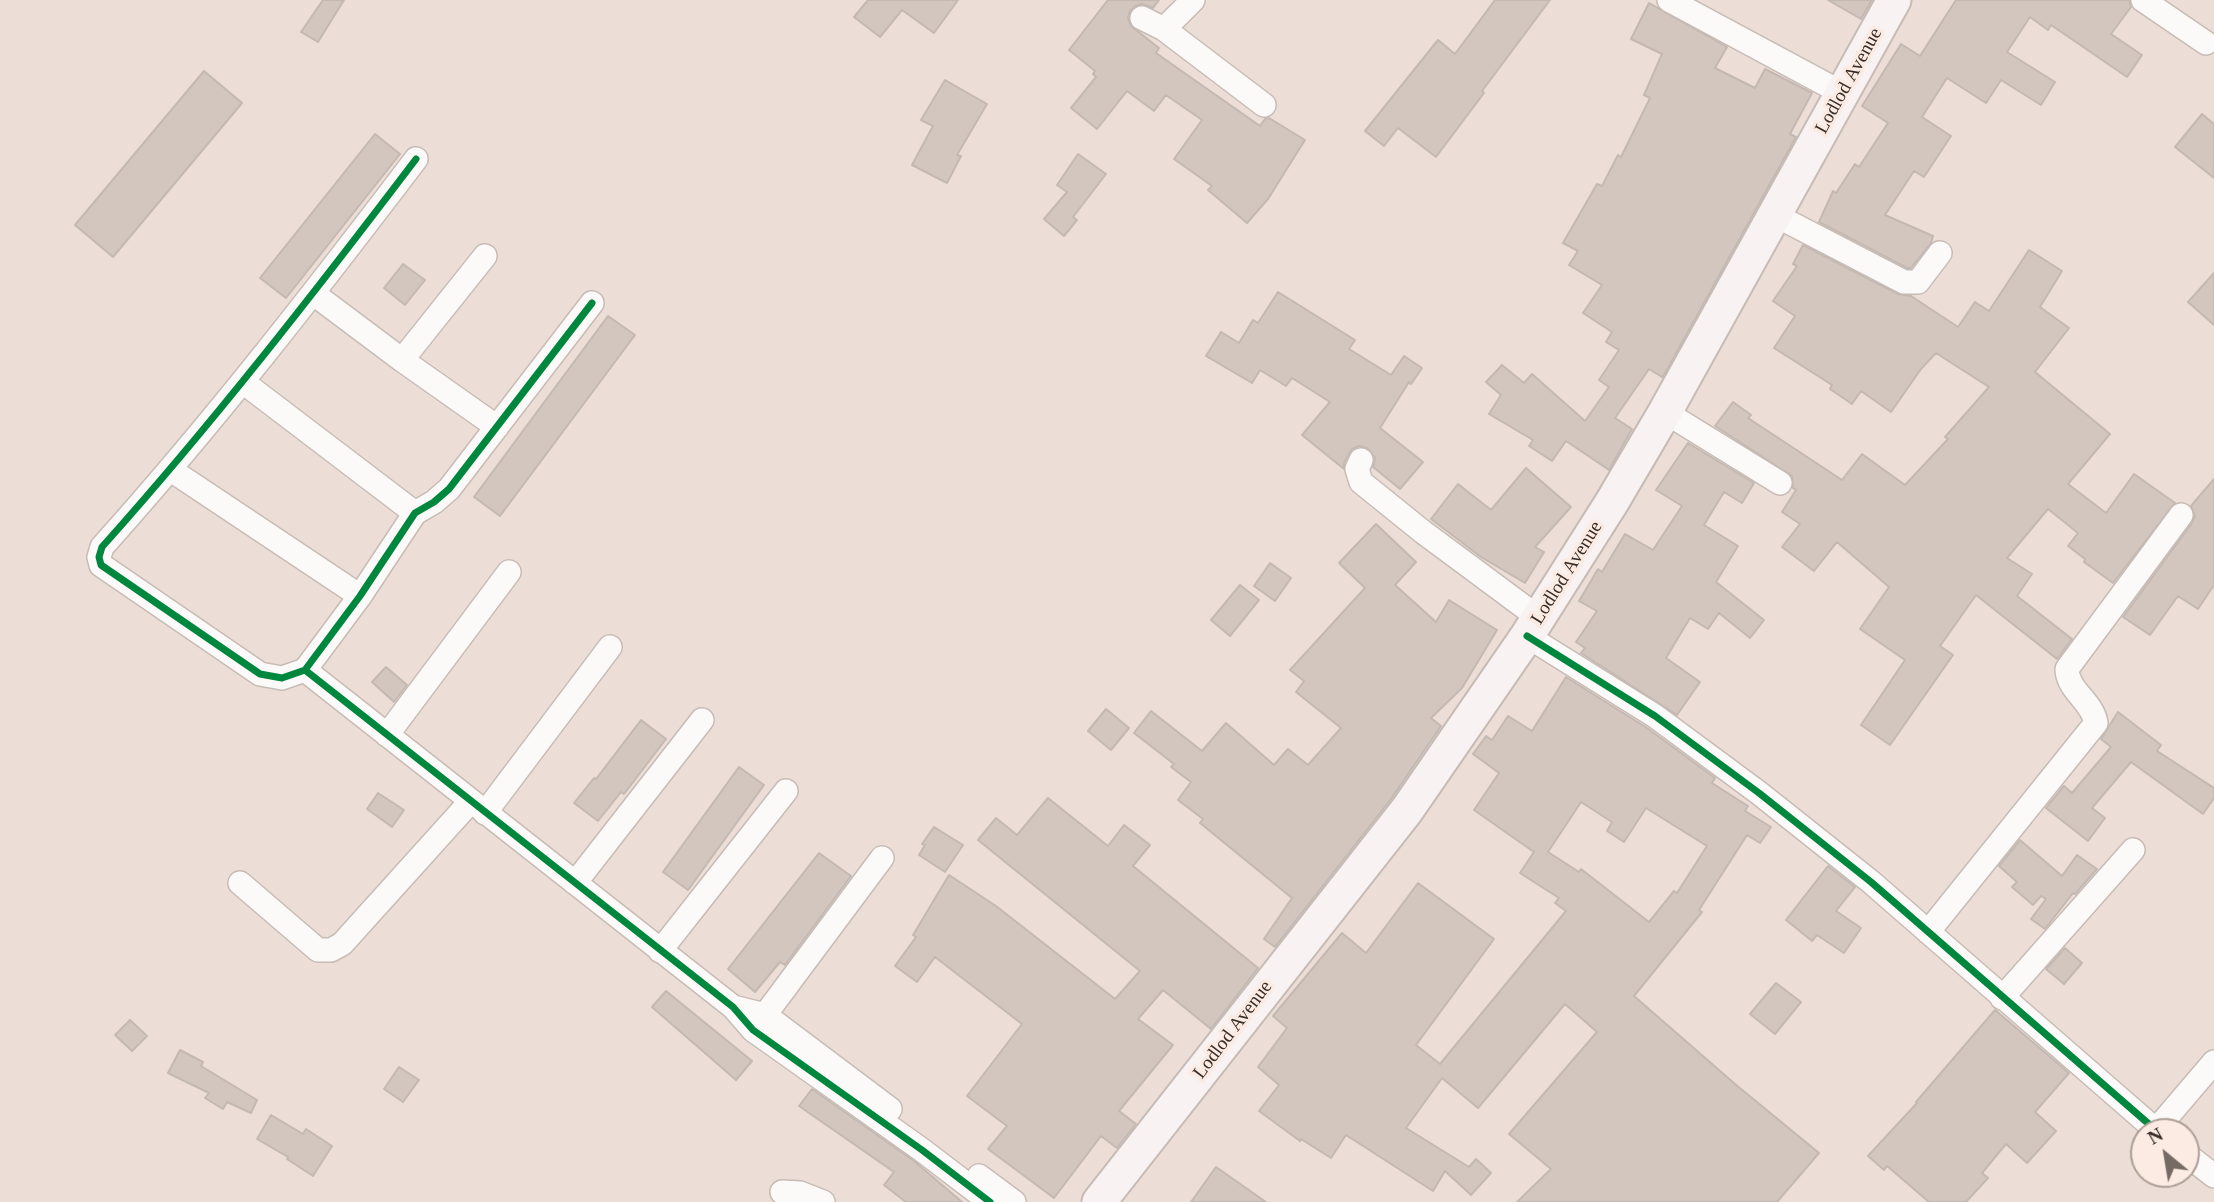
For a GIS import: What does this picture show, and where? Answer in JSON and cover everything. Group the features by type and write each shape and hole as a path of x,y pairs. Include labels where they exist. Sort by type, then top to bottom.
{"main road":[{"name":"Lodlod Avenue","path":"1098,1202 1406,810 1533,627 1665,412 1894,0"}],"street":[{"path":"1164,29 1193,0"},
{"path":"1669,0 1842,93"},
{"path":"2143,0 2206,43"},
{"path":"1142,18 1164,29 1264,104"},
{"path":"416,159 314,294 243,382 171,470 102,547 99,557 101,565 260,674 282,678 305,670 360,596 415,513 449,489 592,303"},
{"path":"1775,215 1904,282 1918,282 1940,253"},
{"path":"402,360 485,256"},
{"path":"314,294 498,427"},
{"path":"243,382 415,513"},
{"path":"1665,412 1780,483"},
{"path":"1361,460 1357,469 1361,482 1533,627 1728,770 1871,882 2142,1118"},
{"path":"171,470 360,596"},
{"path":"1928,932 2096,723 2093,713 2068,679 2067,669 2181,516"},
{"path":"387,735 509,572"},
{"path":"240,883 317,950 331,950 342,944 478,807 610,647"},
{"path":"305,670 733,1007 926,1144 1014,1202"},
{"path":"575,883 702,720"},
{"path":"660,951 786,791"},
{"path":"2003,998 2133,850"},
{"path":"759,1023 881,858"},
{"path":"2168,1118 2214,1062"},
{"path":"926,1144 990,1202"},
{"path":"2200,1165 2214,1176"},
{"path":"782,1192 800,1193 823,1202"}],"building":[{"path":"323,0 344,0 318,42 301,32"},
{"path":"868,0 958,0 934,33 902,10 880,37 854,17"},
{"path":"1108,0 1159,0 1153,8 1142,4 1135,6 1128,18 1131,26 1159,48 1156,53 1260,126 1269,118 1305,140 1268,199 1247,223 1208,190 1212,186 1174,159 1202,120 1166,95 1154,111 1127,91 1097,129 1071,108 1096,77 1093,74 1095,71 1069,50"},
{"path":"1495,0 1550,0 1436,157 1398,128 1384,146 1365,131 1438,40 1455,54"},
{"path":"1828,0 1872,0 1861,19"},
{"path":"1956,0 2129,0 2131,7 2111,34 2142,55 2127,77 2051,25 2048,30 2030,17 2007,52 2055,82 2041,105 2001,80 1986,103 1947,78 1922,117 1951,136 1924,177 1914,171 1885,215 1933,236 1931,243 1911,268 1907,268 1819,222 1833,191 1836,193 1855,164 1859,167 1888,123 1862,106 1901,44 1920,56"},
{"path":"1649,3 1727,47 1715,68 1755,88 1765,69 1812,93 1790,134 1796,137 1664,375 1662,377 1649,369 1615,418 1632,429 1609,470 1566,441 1552,461 1529,446 1533,440 1489,414 1501,395 1486,382 1502,365 1524,383 1532,374 1585,421 1609,387 1599,380 1619,350 1606,342 1612,332 1583,313 1602,285 1569,265 1578,251 1563,243 1597,184 1602,186 1618,155 1621,157 1650,98 1644,95 1662,54 1631,39"},
{"path":"204,71 242,103 113,257 75,225"},
{"path":"945,80 987,104 957,155 961,156 947,183 912,165 933,126 921,120"},
{"path":"2202,114 2214,124 2214,178 2175,147"},
{"path":"375,134 400,154 286,298 260,278"},
{"path":"1078,154 1106,174 1073,217 1077,220 1064,236 1044,219 1067,192 1057,185"},
{"path":"1803,245 1898,294 1911,296 1958,327 1975,302 1989,311 2029,250 2062,271 2040,307 2069,328 2035,372 2110,434 2068,484 2106,513 2134,474 2175,503 2113,583 2084,562 2085,559 2068,546 2078,533 2048,509 2007,558 2032,574 2017,596 2072,639 2057,659 1976,595 1940,646 1953,655 1890,745 1861,725 1905,660 1860,629 1889,587 1837,542 1814,571 1782,547 1800,524 1782,512 1796,490 1793,488 1792,476 1715,426 1733,402 1751,415 1748,418 1842,480 1862,454 1905,485 1948,439 1945,437 1989,387 1936,353 1921,369 1891,412 1861,391 1852,404 1830,389 1832,385 1774,348 1795,316 1773,301 1797,266 1793,264"},
{"path":"403,264 425,280 405,305 384,288"},
{"path":"2214,273 2214,325 2188,302"},
{"path":"1278,292 1355,340 1349,349 1391,375 1404,356 1422,368 1411,384 1409,382 1380,428 1423,462 1400,489 1373,467 1375,458 1367,448 1359,446 1352,449 1344,463 1344,469 1302,435 1330,402 1292,378 1286,386 1260,370 1252,383 1206,356 1221,332 1239,343 1253,320 1258,323"},
{"path":"608,316 635,335 500,516 474,497"},
{"path":"1688,443 1754,483 1742,503 1724,492 1704,525 1738,546 1716,582 1764,620 1750,638 1719,613 1708,629 1690,618 1666,658 1700,682 1677,715 1581,653 1585,648 1576,642 1597,611 1579,601 1598,569 1602,572 1625,534 1653,550 1682,506 1656,490"},
{"path":"1526,468 1571,507 1535,547 1544,552 1525,583 1481,557 1431,519 1458,484 1491,510"},
{"path":"2214,479 2214,585 2198,609 2178,596 2150,635 2123,617 2192,523 2195,516 2191,506"},
{"path":"1376,524 1416,562 1395,585 1436,622 1449,600 1497,630 1462,688 1431,718 1441,726 1391,799 1275,947 1264,939 1292,898 1200,823 1203,819 1178,800 1191,782 1171,767 1174,764 1134,733 1151,711 1202,751 1226,723 1274,765 1288,749 1308,765 1341,728 1296,692 1304,681 1290,670 1365,588 1339,563"},
{"path":"1270,563 1291,578 1275,601 1254,586"},
{"path":"1240,585 1259,600 1230,636 1211,620"},
{"path":"386,667 407,685 394,702 372,682"},
{"path":"1566,677 1647,728 1715,778 1712,783 1748,806 1745,811 1771,827 1760,843 1747,835 1699,910 1702,912 1634,996 1819,1153 1777,1202 1517,1202 1551,1169 1509,1134 1597,1032 1565,1004 1478,1108 1442,1078 1406,1128 1469,1167 1476,1159 1491,1173 1471,1195 1445,1171 1433,1191 1346,1135 1331,1158 1301,1139 1300,1141 1259,1111 1279,1085 1258,1067 1287,1028 1273,1016 1342,933 1366,953 1418,883 1494,939 1416,1045 1440,1064 1566,911 1555,903 1559,898 1520,873 1534,852 1474,810 1499,773 1473,754 1486,736 1492,740 1508,716 1532,731","holes":["1581,802 1612,822 1607,831 1624,842 1646,808 1707,846 1677,893 1674,891 1649,922 1581,869 1579,872 1548,852"]},
{"path":"1106,709 1129,728 1111,750 1088,731"},
{"path":"2118,712 2161,745 2157,751 2214,788 2214,798 2203,814 2131,762 2092,808 2105,818 2088,841 2046,808 2064,786 2072,793 2111,747 2101,739"},
{"path":"641,720 666,739 624,794 621,792 598,821 574,803"},
{"path":"739,767 764,785 688,890 663,872"},
{"path":"378,793 404,810 392,827 367,809"},
{"path":"1048,798 1108,846 1124,825 1150,845 1133,866 1258,968 1211,1029 1163,990 1138,1019 1173,1045 1119,1111 1136,1124 1117,1148 1101,1136 1054,1198 988,1149 1007,1126 967,1096 1022,1024 935,957 917,982 895,966 916,937 913,935 949,875 996,906 1115,999 1140,971 978,840 996,818 1017,835"},
{"path":"934,827 963,845 945,872 919,855 925,845 922,844"},
{"path":"2020,840 2062,876 2077,855 2097,869 2075,894 2073,893 2045,929 2031,919 2046,899 2041,896 2033,905 2012,887 2017,882 1999,866"},
{"path":"819,853 851,876 785,965 780,962 755,992 728,969"},
{"path":"1828,866 1855,887 1836,911 1861,928 1844,953 1817,935 1812,941 1786,920"},
{"path":"2065,948 2082,963 2064,984 2046,969"},
{"path":"1776,983 1801,1002 1775,1034 1750,1014"},
{"path":"666,991 752,1061 736,1080 652,1007"},
{"path":"1995,1010 2069,1073 2035,1112 2056,1131 2027,1163 2006,1144 1982,1173 1988,1178 1966,1202 1929,1202 1887,1166 1884,1170 1868,1156 1917,1103"},
{"path":"130,1020 147,1036 132,1051 115,1035"},
{"path":"180,1050 203,1062 201,1066 257,1100 251,1113 227,1102 223,1109 205,1098 209,1093 168,1073"},
{"path":"399,1067 419,1080 403,1102 384,1089"},
{"path":"812,1089 914,1161 962,1202 906,1202 884,1185 894,1172 799,1106"},
{"path":"271,1115 303,1134 306,1129 332,1146 313,1176 257,1139"},
{"path":"1216,1167 1266,1202 1191,1202"}],"cycle path":[{"path":"416,159 263,356 184,453 102,547 99,557 101,565 260,674 282,678 305,670 360,596 415,513 449,489 592,303"},
{"path":"1527,636 1655,716 1759,793 1871,882 2142,1118"},
{"path":"305,670 733,1007 753,1030 922,1150 990,1202"}]}
